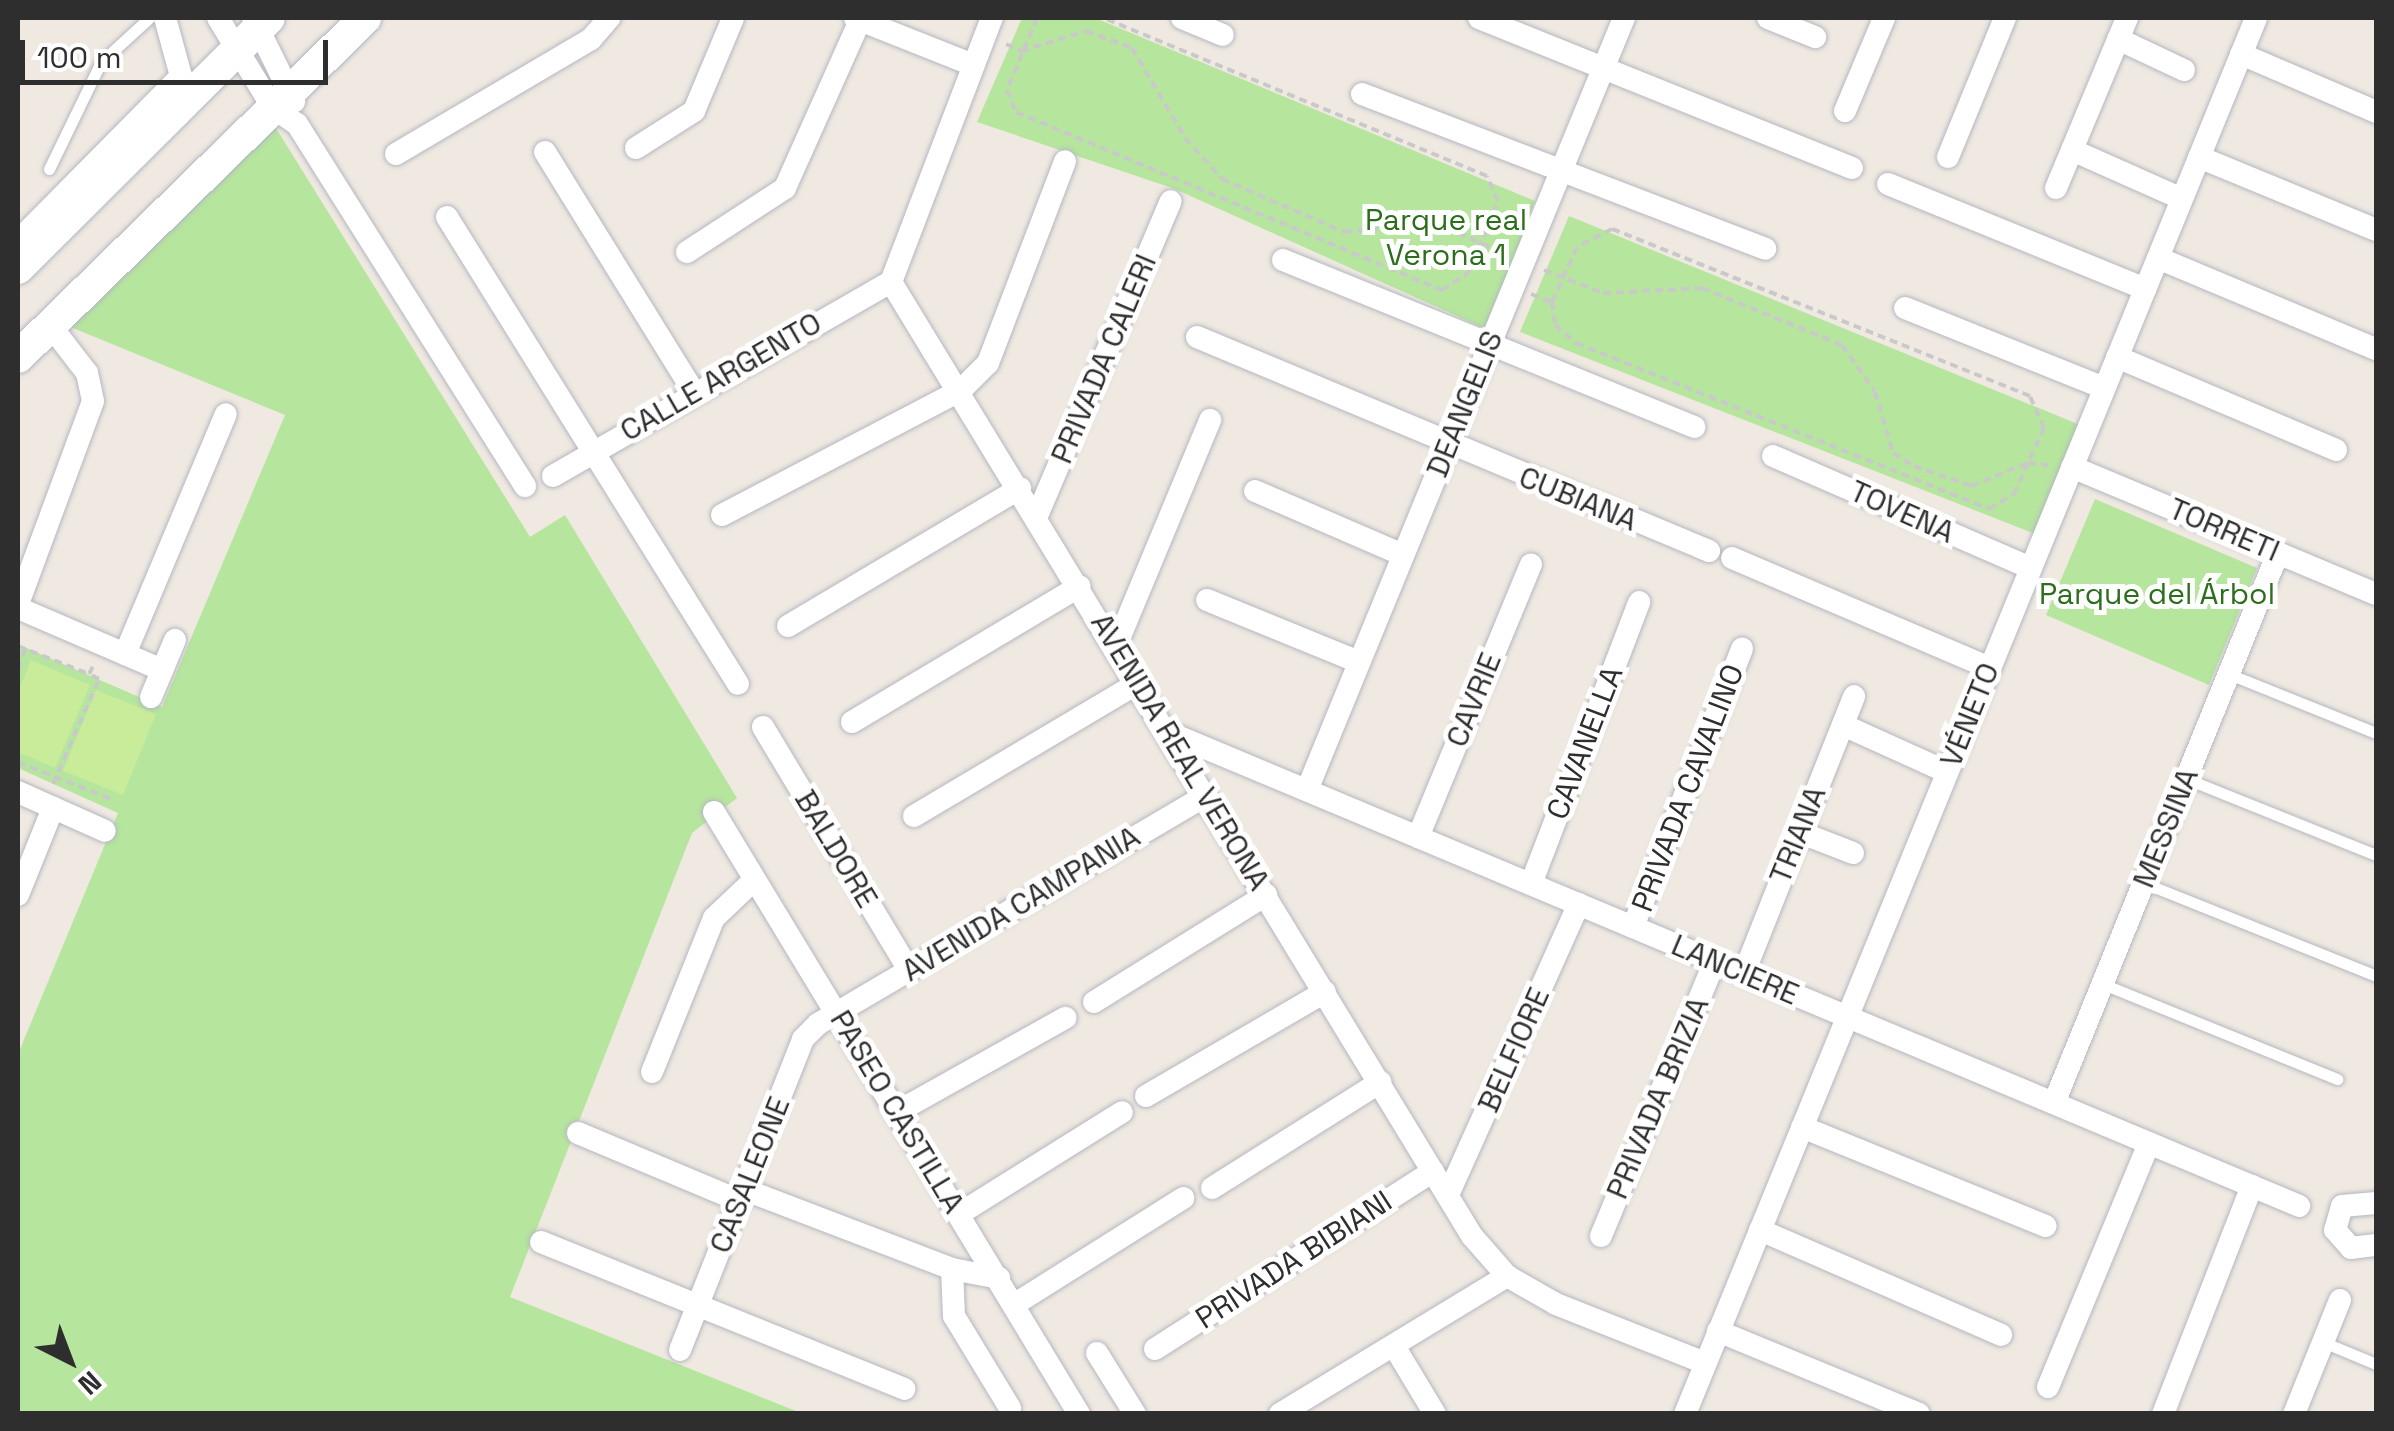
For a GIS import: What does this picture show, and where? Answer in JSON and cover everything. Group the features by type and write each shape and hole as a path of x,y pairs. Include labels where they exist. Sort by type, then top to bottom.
{"street":[{"path":"18,241 181,76 165,18"},
{"path":"18,357 287,107 365,18"},
{"path":"396,154 592,40 609,18"},
{"path":"636,148 694,112 734,18"},
{"path":"687,252 784,188 859,18 972,65"},
{"path":"1182,18 1223,35"},
{"path":"1480,18 1852,168"},
{"name":"DEANGELIS","path":"1306,790 1624,18"},
{"path":"1768,18 1815,37"},
{"path":"1845,111 1884,18"},
{"path":"1948,158 2006,18"},
{"name":"VÉNETO","path":"1684,1414 2256,18"},
{"path":"891,282 972,65 984,20"},
{"path":"18,268 240,24 287,107 525,486"},
{"path":"2056,188 2123,28 2184,70"},
{"path":"2241,54 2376,112"},
{"path":"1362,94 1764,248"},
{"path":"2072,150 2182,199"},
{"path":"545,152 693,391"},
{"path":"2198,157 2376,230"},
{"path":"722,515 961,390 988,363 1065,161"},
{"path":"1888,184 2144,289"},
{"name":"PRIVADA CALERI","path":"1037,516 1171,201"},
{"path":"446,217 738,684"},
{"path":"2158,258 2376,350"},
{"path":"1283,260 1694,427"},
{"name":"AVENIDA REAL VERONA","path":"891,282 1172,734 1448,1196 1507,1276 1705,1363"},
{"name":"CALLE ARGENTO","path":"553,476 693,391 891,282"},
{"path":"1905,308 2104,388"},
{"path":"50,325 87,373 94,400 18,606 162,670"},
{"name":"CUBIANA","path":"1197,337 1448,447 1720,554 1990,668"},
{"path":"2117,357 2336,450"},
{"path":"114,649 226,414"},
{"path":"1116,646 1210,420"},
{"name":"TOVENA","path":"1773,456 2030,568"},
{"name":"TORRETI","path":"2072,467 2278,553 2375,587"},
{"path":"788,626 1020,488"},
{"path":"1255,491 1403,555"},
{"name":"MESSINA","path":"2054,1104 2278,553"},
{"name":"CAVRIE","path":"1418,837 1531,564"},
{"path":"852,722 1080,586"},
{"path":"1208,600 1359,662"},
{"name":"CAVANELLA","path":"1531,884 1639,602"},
{"path":"151,698 175,640"},
{"name":"PRIVADA CAVALINO","path":"1634,927 1742,649"},
{"path":"914,816 1138,683"},
{"name":"TRIANA","path":"1744,973 1854,696"},
{"path":"1843,725 1947,772"},
{"name":"BALDORE","path":"763,727 909,970"},
{"name":"LANCIERE","path":"1172,734 2299,1206"},
{"path":"18,792 105,830"},
{"name":"AVENIDA CAMPANIA","path":"837,1013 1206,795"},
{"path":"18,894 49,806"},
{"name":"PASEO CASTILLA","path":"714,812 1079,1414"},
{"path":"1799,832 1853,853"},
{"path":"652,1072 714,918 754,880"},
{"path":"1094,1002 1266,895"},
{"name":"BELFIORE","path":"1448,1196 1580,904"},
{"name":"PRIVADA BRIZIA","path":"1600,1236 1715,962"},
{"path":"1146,1096 1325,992"},
{"name":"CASALEONE","path":"680,1350 803,1039 837,1013"},
{"path":"897,1112 1064,1018"},
{"path":"1212,1188 1380,1082"},
{"path":"959,1214 1122,1112"},
{"path":"1802,1127 2046,1226"},
{"path":"578,1133 952,1269 998,1278"},
{"path":"2048,1388 2149,1143"},
{"name":"PRIVADA BIBIANI","path":"1155,1349 1433,1171"},
{"path":"2163,1414 2252,1186"},
{"path":"1015,1304 1183,1198"},
{"path":"2376,1202 2342,1206 2335,1230 2351,1248 2376,1246"},
{"path":"1760,1230 2002,1336"},
{"path":"542,1242 904,1389"},
{"path":"952,1269 954,1316 1010,1408"},
{"path":"1294,1410 1507,1276"},
{"path":"2294,1414 2340,1300"},
{"path":"1718,1330 1920,1414"},
{"path":"1394,1346 1434,1414"},
{"path":"1097,1353 1134,1414"}],"lane":[{"path":"50,169 101,62 149,18"},
{"path":"2229,674 2376,733"},
{"path":"2186,779 2376,855"},
{"path":"2144,882 2376,976"},
{"path":"2103,984 2337,1078"},
{"path":"2323,1342 2376,1364"}],"path":[{"path":"1037,18 1007,90 1029,118 1442,290 1468,273 1498,200 1487,176 1104,18"},
{"path":"1005,43 1021,51 1086,31 1132,48 1185,138 1222,179 1344,232 1434,223 1511,256"},
{"path":"1612,229 2030,396 2044,418 2014,494 1989,508 1576,343 1555,325 1552,302 1564,277 1583,241 1612,229"},
{"path":"1537,267 1622,294 1702,288 1842,344 1876,392 1892,453 1914,466 1971,486 2028,463 2072,467"},
{"path":"1527,292 1552,302"},
{"path":"18,646 99,679 56,778 49,806"},
{"path":"18,668 26,649"},
{"path":"89,674 114,649"},
{"path":"18,762 113,800"}],"green space":[{"name":"Parque real Verona 1","path":"1022,18 1095,18 1535,201 1488,330 1175,189 977,122"},
{"path":"274,125 530,537 565,515 737,798 692,833 510,1297 801,1413 18,1413 18,1054 118,813 18,768 18,656 22,646 162,707 285,415 68,326"},
{"path":"1569,216 2080,425 2038,535 1520,332"},
{"name":"Parque del Árbol","path":"2095,499 2257,568 2209,685 2046,615"},
{"path":"31,660 90,685 55,768 18,752 18,692"},
{"path":"96,690 156,714 123,795 63,771"}]}
